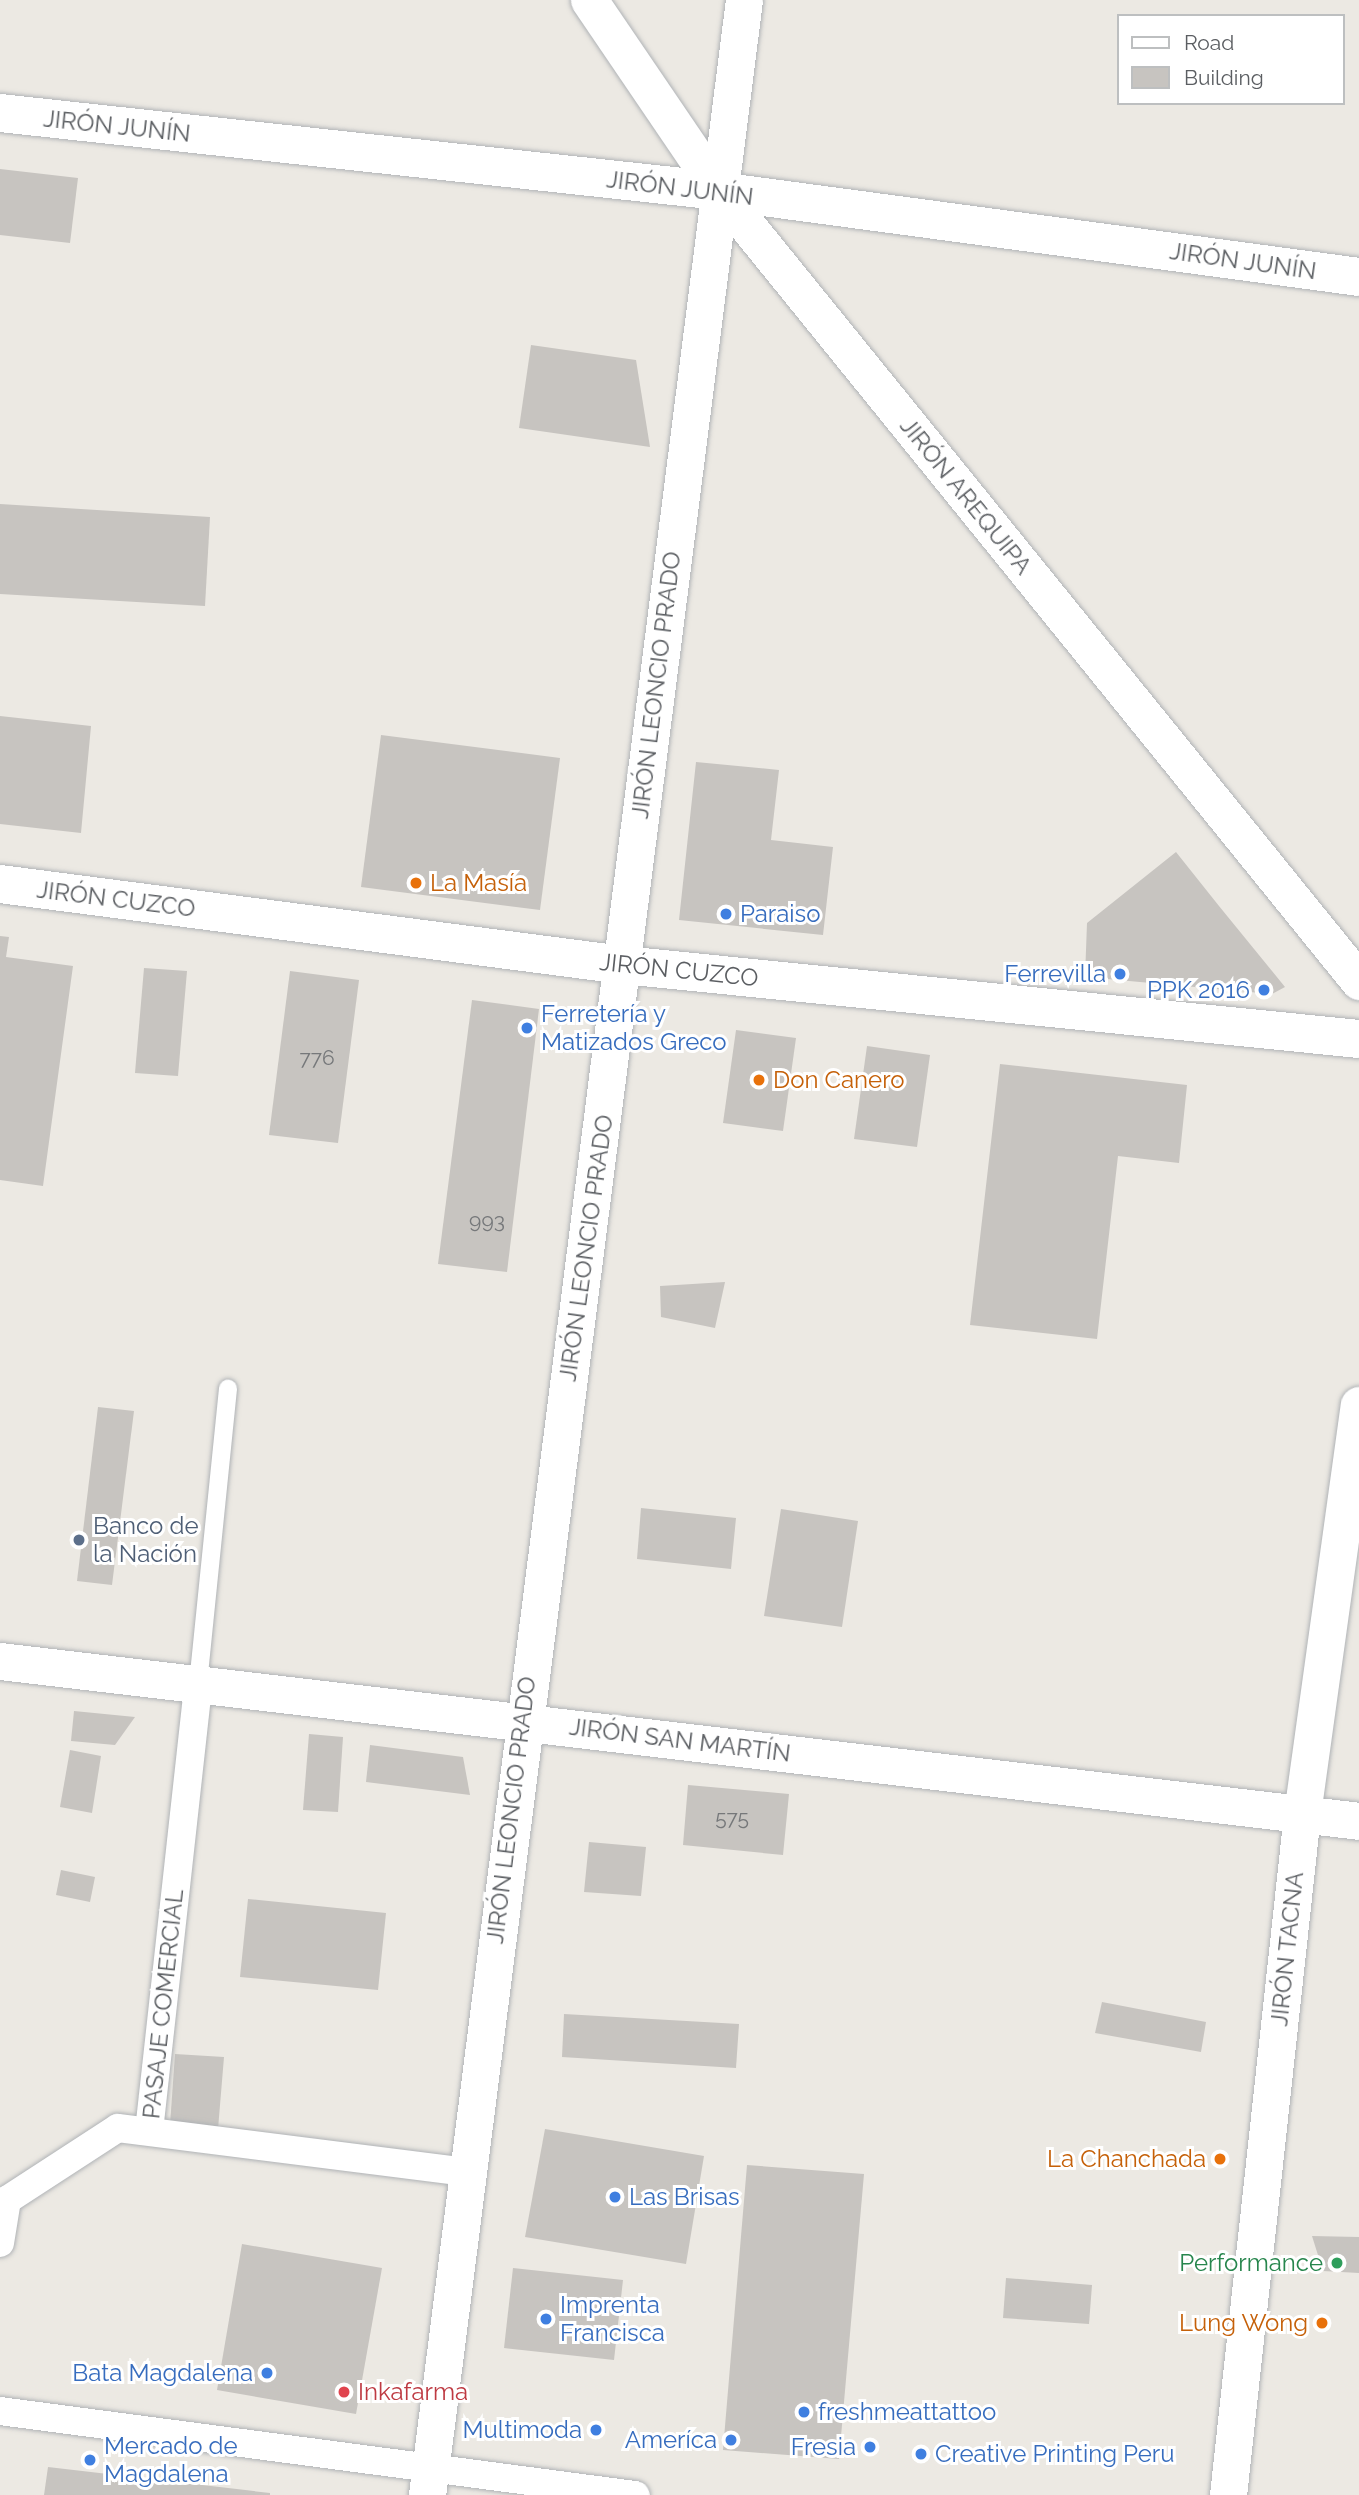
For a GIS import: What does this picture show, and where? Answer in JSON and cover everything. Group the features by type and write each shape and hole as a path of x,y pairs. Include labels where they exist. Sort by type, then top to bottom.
{"street":[{"name":"JIRÓN AREQUIPA","path":"589,0 719,191 1359,981"},
{"name":"JIRÓN LEONCIO PRADO","path":"428,2481 521,1721 623,964 744,0"},
{"name":"JIRÓN JUNÍN","path":"0,113 719,191 1359,277"},
{"name":"JIRÓN CUZCO","path":"0,884 623,964 1359,1039"},
{"name":"JIRÓN TACNA","path":"1228,2495 1302,1814 1359,1405"},
{"name":"JIRÓN SAN MARTÍN","path":"0,1661 1359,1821"},
{"name":"PASAJE COMERCIAL","path":"198,1685 149,2131 466,2172"},
{"path":"0,2243 7,2200 118,2128 149,2131"},
{"path":"0,2412 428,2481 635,2495"}],"lane":[{"path":"198,1685 228,1389"}],"building":[{"path":"0,169 78,178 70,243 0,235"},
{"path":"531,345 636,360 650,447 519,428"},
{"path":"0,504 210,517 205,606 0,594"},
{"path":"0,716 91,726 81,833 0,824"},
{"path":"381,735 560,758 540,910 361,887"},
{"path":"696,762 779,770 771,840 833,847 823,935 679,920"},
{"path":"1176,852 1285,987 1272,994 1085,977 1087,923"},
{"path":"0,936 9,937 6,957 73,966 43,1186 0,1180"},
{"path":"144,968 187,971 178,1076 135,1073"},
{"path":"290,971 359,980 338,1143 269,1135"},
{"path":"472,1000 539,1009 507,1272 438,1264"},
{"name":"Don Canero","path":"736,1030 796,1038 783,1131 723,1123"},
{"path":"867,1046 930,1055 917,1147 854,1139"},
{"path":"1000,1064 1187,1085 1179,1163 1118,1156 1097,1339 970,1325"},
{"path":"725,1282 715,1328 661,1317 660,1286"},
{"path":"98,1407 134,1411 112,1585 77,1581"},
{"path":"641,1508 736,1518 731,1569 637,1559"},
{"path":"781,1509 858,1521 842,1627 764,1616"},
{"path":"74,1711 135,1717 115,1745 71,1741"},
{"path":"309,1734 343,1737 338,1812 303,1810"},
{"path":"370,1745 463,1757 470,1795 366,1782"},
{"path":"70,1750 101,1756 92,1813 60,1807"},
{"path":"688,1785 789,1794 783,1855 683,1845"},
{"path":"589,1842 646,1847 641,1896 584,1892"},
{"path":"61,1870 95,1877 90,1902 56,1895"},
{"path":"248,1899 386,1913 378,1990 240,1977"},
{"path":"1102,2002 1206,2022 1201,2052 1095,2033"},
{"path":"564,2014 739,2024 736,2068 562,2057"},
{"path":"175,2054 224,2057 218,2129 170,2125"},
{"name":"Las Brisas","path":"545,2129 704,2156 686,2264 525,2237"},
{"path":"747,2165 864,2174 839,2459 723,2450"},
{"path":"1312,2236 1359,2237 1359,2273 1323,2271"},
{"path":"242,2244 382,2268 356,2414 217,2390"},
{"path":"513,2268 623,2280 614,2360 504,2348"},
{"path":"1006,2278 1092,2285 1089,2324 1003,2318"},
{"path":"48,2467 270,2493 270,2495 44,2495"}],"place":[{"name":"La Masía","path":"416,883"},
{"name":"Paraiso","path":"726,914"},
{"name":"Ferrevilla","path":"1120,974"},
{"name":"PPK 2016","path":"1264,990"},
{"name":"Ferretería y Matizados Greco","path":"527,1028"},
{"name":"Don Canero","path":"759,1080"},
{"name":"Banco de la Nación","path":"79,1540"},
{"name":"La Chanchada","path":"1220,2159"},
{"name":"Las Brisas","path":"615,2197"},
{"name":"Performance","path":"1337,2263"},
{"name":"Imprenta Francisca","path":"546,2319"},
{"name":"Lung Wong","path":"1322,2323"},
{"name":"Bata Magdalena","path":"267,2373"},
{"name":"Inkafarma","path":"344,2392"},
{"name":"freshmeattattoo","path":"804,2412"},
{"name":"Multimoda","path":"596,2430"},
{"name":"Ameríca","path":"731,2440"},
{"name":"Fresia","path":"870,2447"},
{"name":"Creative Printing Peru","path":"921,2454"},
{"name":"Mercado de Magdalena","path":"90,2460"}]}
